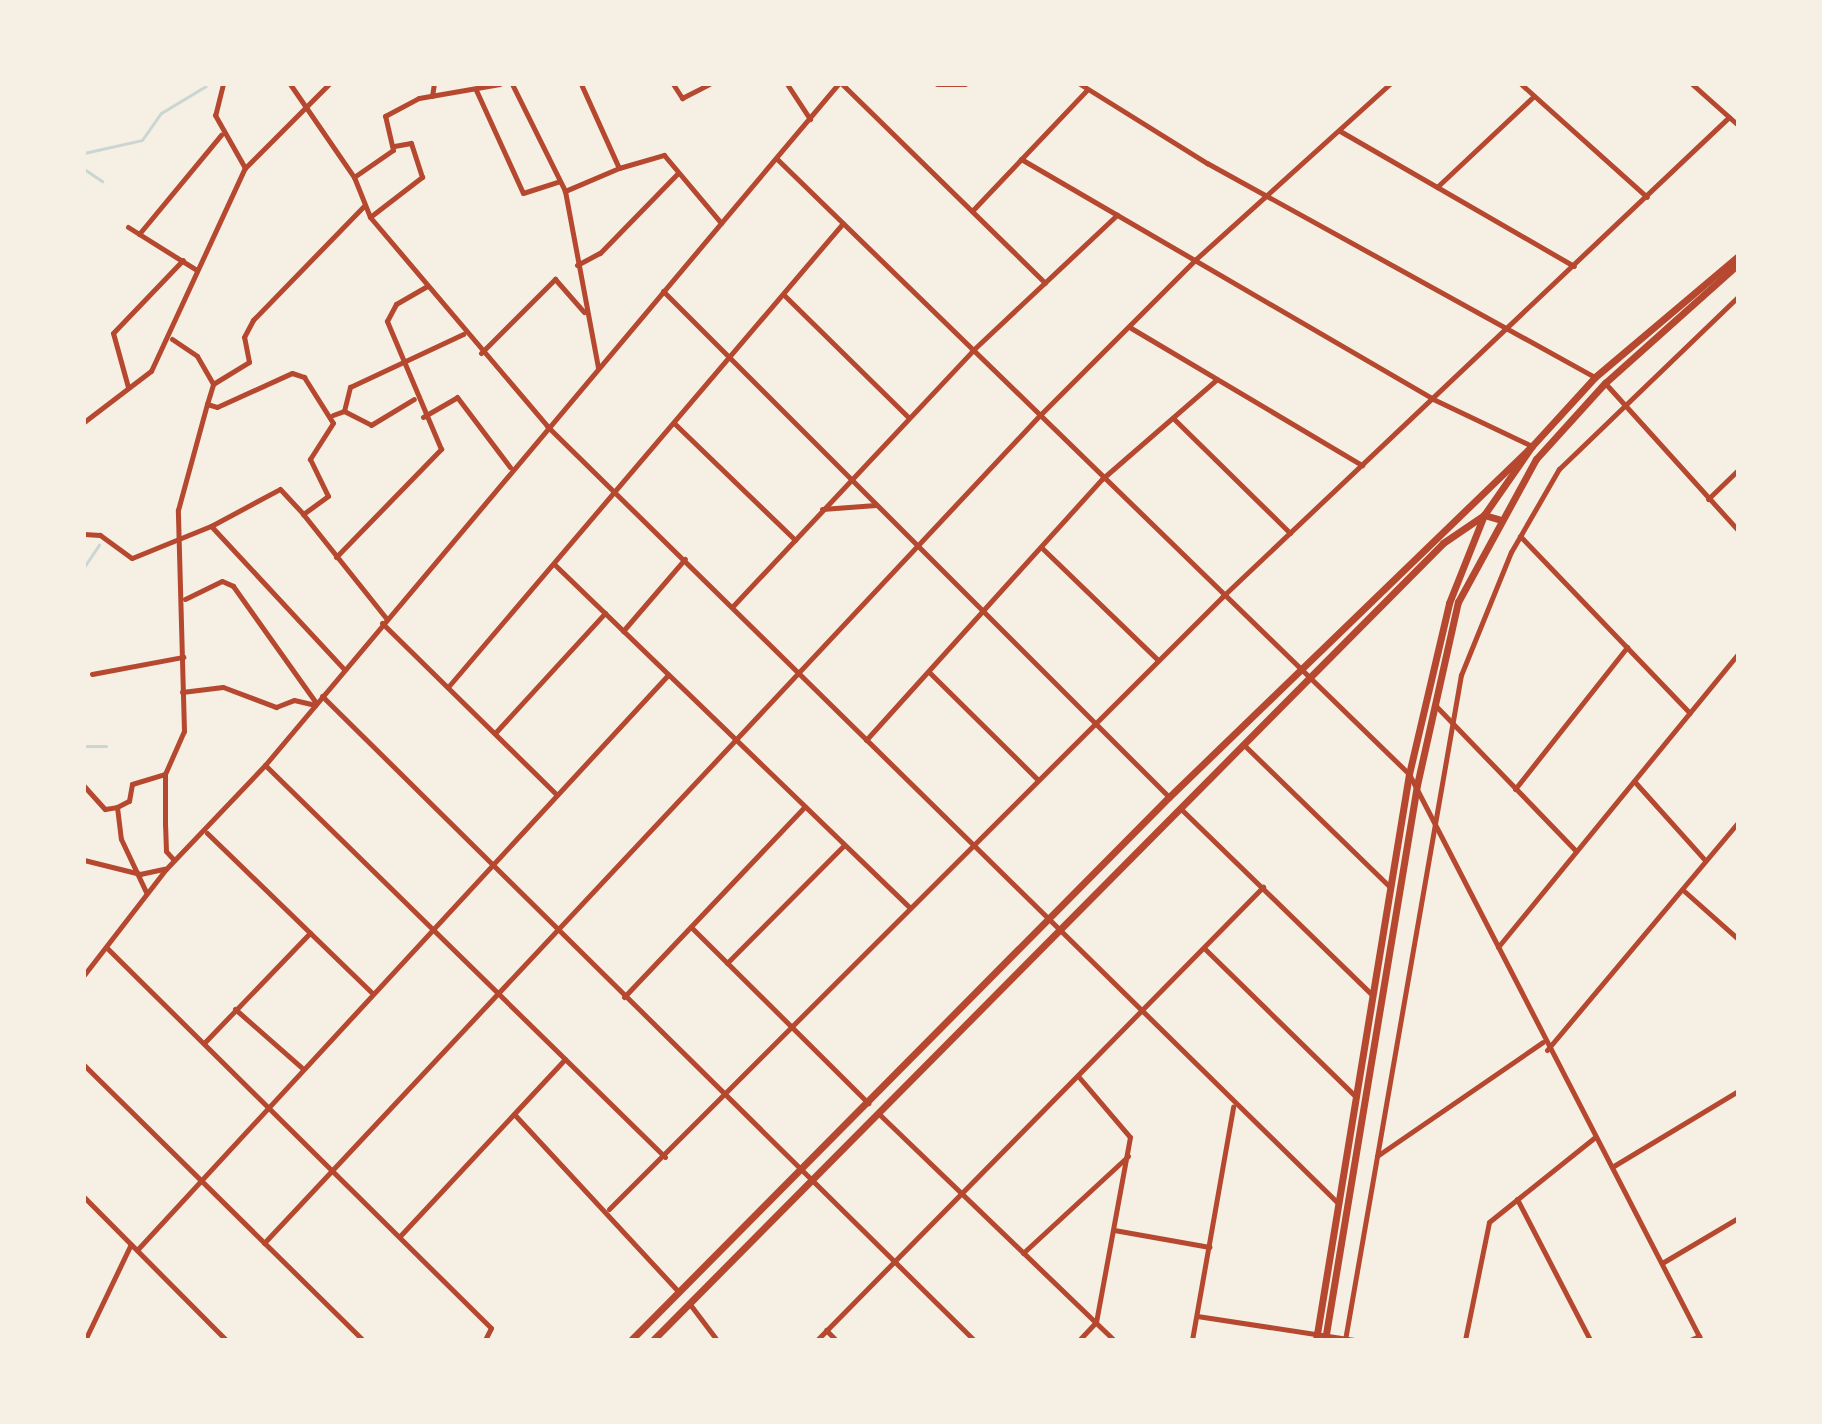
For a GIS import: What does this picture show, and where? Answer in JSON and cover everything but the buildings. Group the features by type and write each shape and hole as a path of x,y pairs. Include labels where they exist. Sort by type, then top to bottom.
{"street":[{"path":"223,84 215,115 221,135 245,168"},
{"path":"290,84 354,177 370,217 463,334 547,426 974,845 1233,1107 1338,1203"},
{"path":"84,422 151,371 172,339 195,269 245,168 305,104 329,84"},
{"path":"432,96 434,84"},
{"path":"394,146 381,119 432,96 500,84"},
{"path":"512,84 565,191 598,369"},
{"path":"581,84 619,168"},
{"path":"673,84 682,98 709,84"},
{"path":"787,84 810,119"},
{"path":"84,975 166,869 207,833 510,467 598,369 840,84 1045,283"},
{"path":"937,84 965,84"},
{"path":"1080,84 1268,197 1505,331 1595,377"},
{"path":"264,1243 1039,416 1131,328 1196,259 1390,84"},
{"path":"1521,84 1647,197"},
{"path":"1692,84 1738,125"},
{"path":"476,90 523,193 559,181"},
{"path":"972,211 1087,90"},
{"path":"1437,187 1534,96"},
{"path":"609,1209 665,1157 1222,597 1729,117"},
{"path":"1340,131 1574,266"},
{"path":"139,234 221,135"},
{"path":"354,177 394,146 409,141 422,177 370,217"},
{"path":"565,191 662,154 721,223"},
{"path":"776,158 1222,597 1409,774 1547,1050 1612,1167 1700,1338 1690,1340"},
{"path":"1021,159 1433,399 1532,446"},
{"path":"577,265 600,253 678,173"},
{"path":"174,860 165,847 165,774 183,739 185,599 178,510 207,404 213,384 249,362 244,337 253,320 364,206"},
{"path":"732,607 849,477 972,351 1117,215"},
{"path":"448,687 731,360 843,223"},
{"path":"128,227 195,269"},
{"path":"631,1340 800,1175 1169,797 1532,446 1595,377 1738,256"},
{"path":"128,387 113,333 183,260"},
{"path":"1325,1336 1417,785 1433,702 1458,602 1498,519 1536,459 1605,383 1738,264"},
{"path":"481,353 555,279 586,316"},
{"path":"336,557 441,449 399,363 388,313 427,286"},
{"path":"663,291 1169,797"},
{"path":"784,295 908,417"},
{"path":"1345,1339 1461,675 1520,536 1559,469 1620,402 1738,297"},
{"path":"1131,328 1362,465"},
{"path":"344,411 350,387 463,334"},
{"path":"172,339 197,356 213,384"},
{"path":"207,404 217,407 292,373 333,415"},
{"path":"866,740 1102,479 1217,379"},
{"path":"1605,383 1738,530"},
{"path":"423,417 457,397 510,467"},
{"path":"303,514 328,496 310,459 333,415 344,411 371,425 414,399"},
{"path":"1173,418 1290,533"},
{"path":"675,424 795,540"},
{"path":"1316,1338 1409,774 1434,648 1484,515 1532,446"},
{"path":"1708,499 1738,470"},
{"path":"84,534 100,535 132,558 211,526 280,489 303,514 384,620 557,795"},
{"path":"821,509 878,505"},
{"path":"1484,515 1498,519"},
{"path":"653,1340 1443,543 1484,515"},
{"path":"211,526 344,669"},
{"path":"1520,536 1690,713"},
{"path":"1042,548 1158,660"},
{"path":"623,631 685,559"},
{"path":"554,564 910,908"},
{"path":"185,599 222,581 233,586 316,704"},
{"path":"495,733 605,613"},
{"path":"1515,789 1627,647"},
{"path":"1498,947 1738,654"},
{"path":"92,674 183,657"},
{"path":"929,672 1038,780"},
{"path":"137,1250 301,1067 434,929 668,675"},
{"path":"182,692 223,687 276,707 294,700 316,704"},
{"path":"322,696 725,1096 809,1184 974,1340"},
{"path":"1433,702 1452,726 1576,851"},
{"path":"1243,744 1390,887"},
{"path":"265,765 665,1157"},
{"path":"84,786 105,809 129,801 132,784 165,774"},
{"path":"1634,781 1705,860"},
{"path":"117,807 121,839 140,874 146,893"},
{"path":"624,997 804,807"},
{"path":"1181,809 1373,996"},
{"path":"1547,1050 1738,822"},
{"path":"207,833 373,994"},
{"path":"727,963 844,845"},
{"path":"84,860 140,874 166,869"},
{"path":"817,1340 890,1262 963,1193 1263,887"},
{"path":"1683,890 1738,939"},
{"path":"691,927 794,1026 869,1104"},
{"path":"204,1043 310,933"},
{"path":"107,948 495,1331 485,1340"},
{"path":"1204,948 1356,1097"},
{"path":"235,1009 301,1067"},
{"path":"1377,1156 1543,1042"},
{"path":"400,1236 565,1059"},
{"path":"84,1065 363,1340"},
{"path":"1078,1076 1129,1130 1129,1155 1096,1322 1079,1340"},
{"path":"1612,1167 1738,1091"},
{"path":"1192,1340 1233,1107"},
{"path":"878,1113 1114,1340"},
{"path":"514,1114 609,1209 679,1292"},
{"path":"1465,1340 1489,1222 1595,1137"},
{"path":"1023,1253 1129,1155"},
{"path":"84,1197 226,1340"},
{"path":"1517,1198 1590,1340"},
{"path":"1662,1263 1738,1218"},
{"path":"1114,1230 1209,1247"},
{"path":"85,1340 131,1244"},
{"path":"689,1303 717,1340"},
{"path":"1197,1316 1316,1338 1325,1336 1354,1340"},
{"path":"826,1330 836,1340"},
{"path":"350,1340 356,1333"}],"waterway":[{"path":"84,153 142,140 161,113 206,86"},
{"path":"84,169 102,181"},
{"path":"84,567 99,545"},
{"path":"84,746 106,746"}]}
